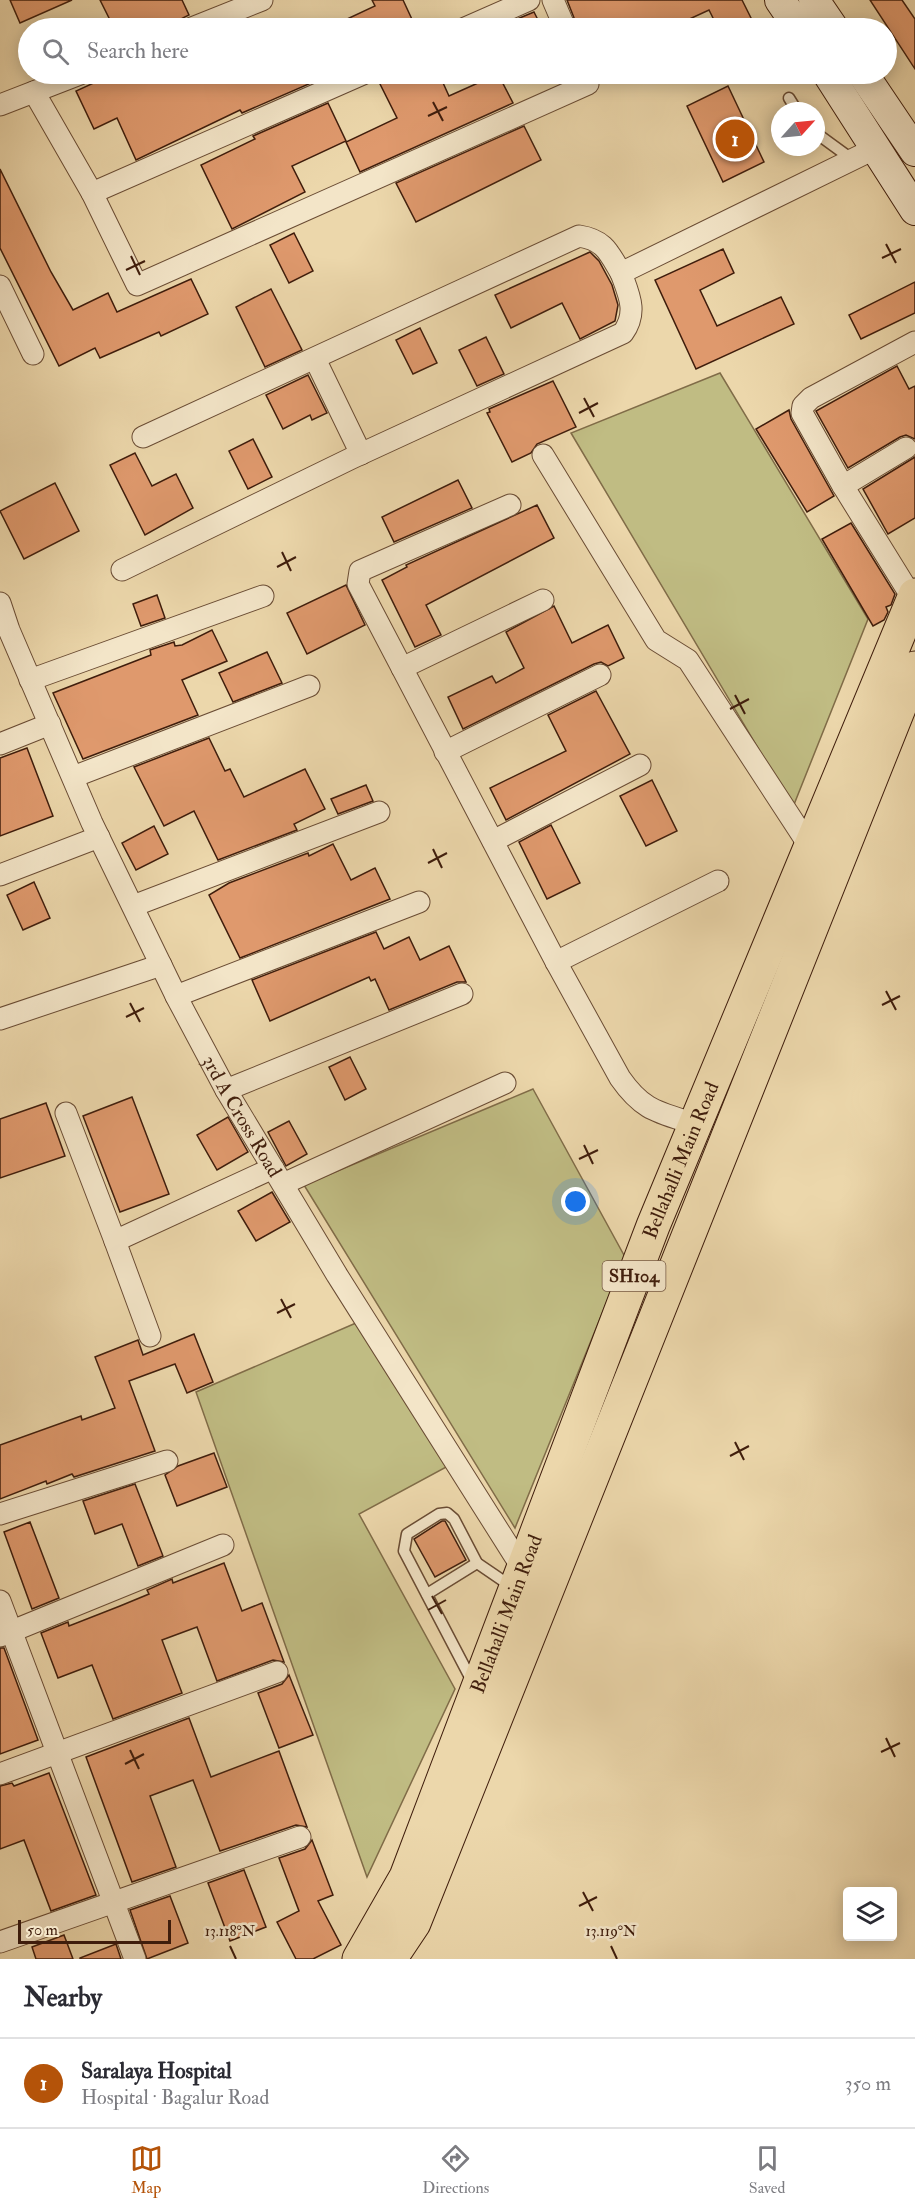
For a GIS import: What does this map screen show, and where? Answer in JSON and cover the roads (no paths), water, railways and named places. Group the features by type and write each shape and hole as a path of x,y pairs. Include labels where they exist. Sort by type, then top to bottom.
{"main road":[{"path":"780,0 792,18"},
{"path":"814,0 826,18"},
{"path":"832,84 864,154 915,210"},
{"path":"870,84 915,151"},
{"name":"Bellahalli Main Road","path":"390,1959 414,1923 526,1585 653,1226 914,597"},
{"name":"Bellahalli Main Road","path":"359,1959 406,1877 477,1690 681,1258 915,668"}],"street":[{"path":"212,18 239,4 262,0"},
{"path":"488,18 529,0"},
{"path":"553,0 561,18"},
{"path":"0,105 54,84"},
{"path":"92,193 340,84"},
{"path":"34,92 92,193 137,285 588,84"},
{"path":"621,273 864,154"},
{"path":"122,570 361,454 622,333 631,322 632,303 621,273 606,249 594,239 579,236 143,437"},
{"path":"0,286 33,354"},
{"path":"914,597 843,486 806,422 803,406 811,398 915,342"},
{"path":"315,358 361,454"},
{"path":"843,486 906,448"},
{"path":"543,455 656,640 688,660 810,847"},
{"path":"510,505 360,571 358,584 556,962 632,1095 647,1108 695,1124"},
{"path":"30,680 263,596"},
{"path":"402,668 543,600"},
{"name":"3rd A Cross Road","path":"0,603 30,680 99,837 176,996 226,1090 526,1585"},
{"path":"445,752 600,675"},
{"path":"73,777 309,686"},
{"path":"0,744 50,724"},
{"path":"493,841 640,765"},
{"path":"133,906 379,812"},
{"path":"0,875 99,837"},
{"path":"556,962 718,881"},
{"path":"176,996 419,902"},
{"path":"0,1019 161,965"},
{"path":"226,1090 462,994"},
{"path":"115,1241 505,1083"},
{"path":"66,1113 150,1336"},
{"path":"0,1514 166,1461"},
{"path":"6,1634 224,1545"},
{"path":"0,1600 6,1634 57,1753 135,1959"},
{"path":"0,1774 277,1672"},
{"path":"0,1942 300,1837"}],"lane":[{"path":"789,98 791,102"},
{"path":"825,137 864,154"},
{"path":"477,1690 404,1551 407,1534 439,1514 447,1512 454,1519 477,1563 526,1585"},
{"path":"427,1594 477,1563"}],"place":[{"name":"Saralaya Hospital","path":"735,139"}]}
